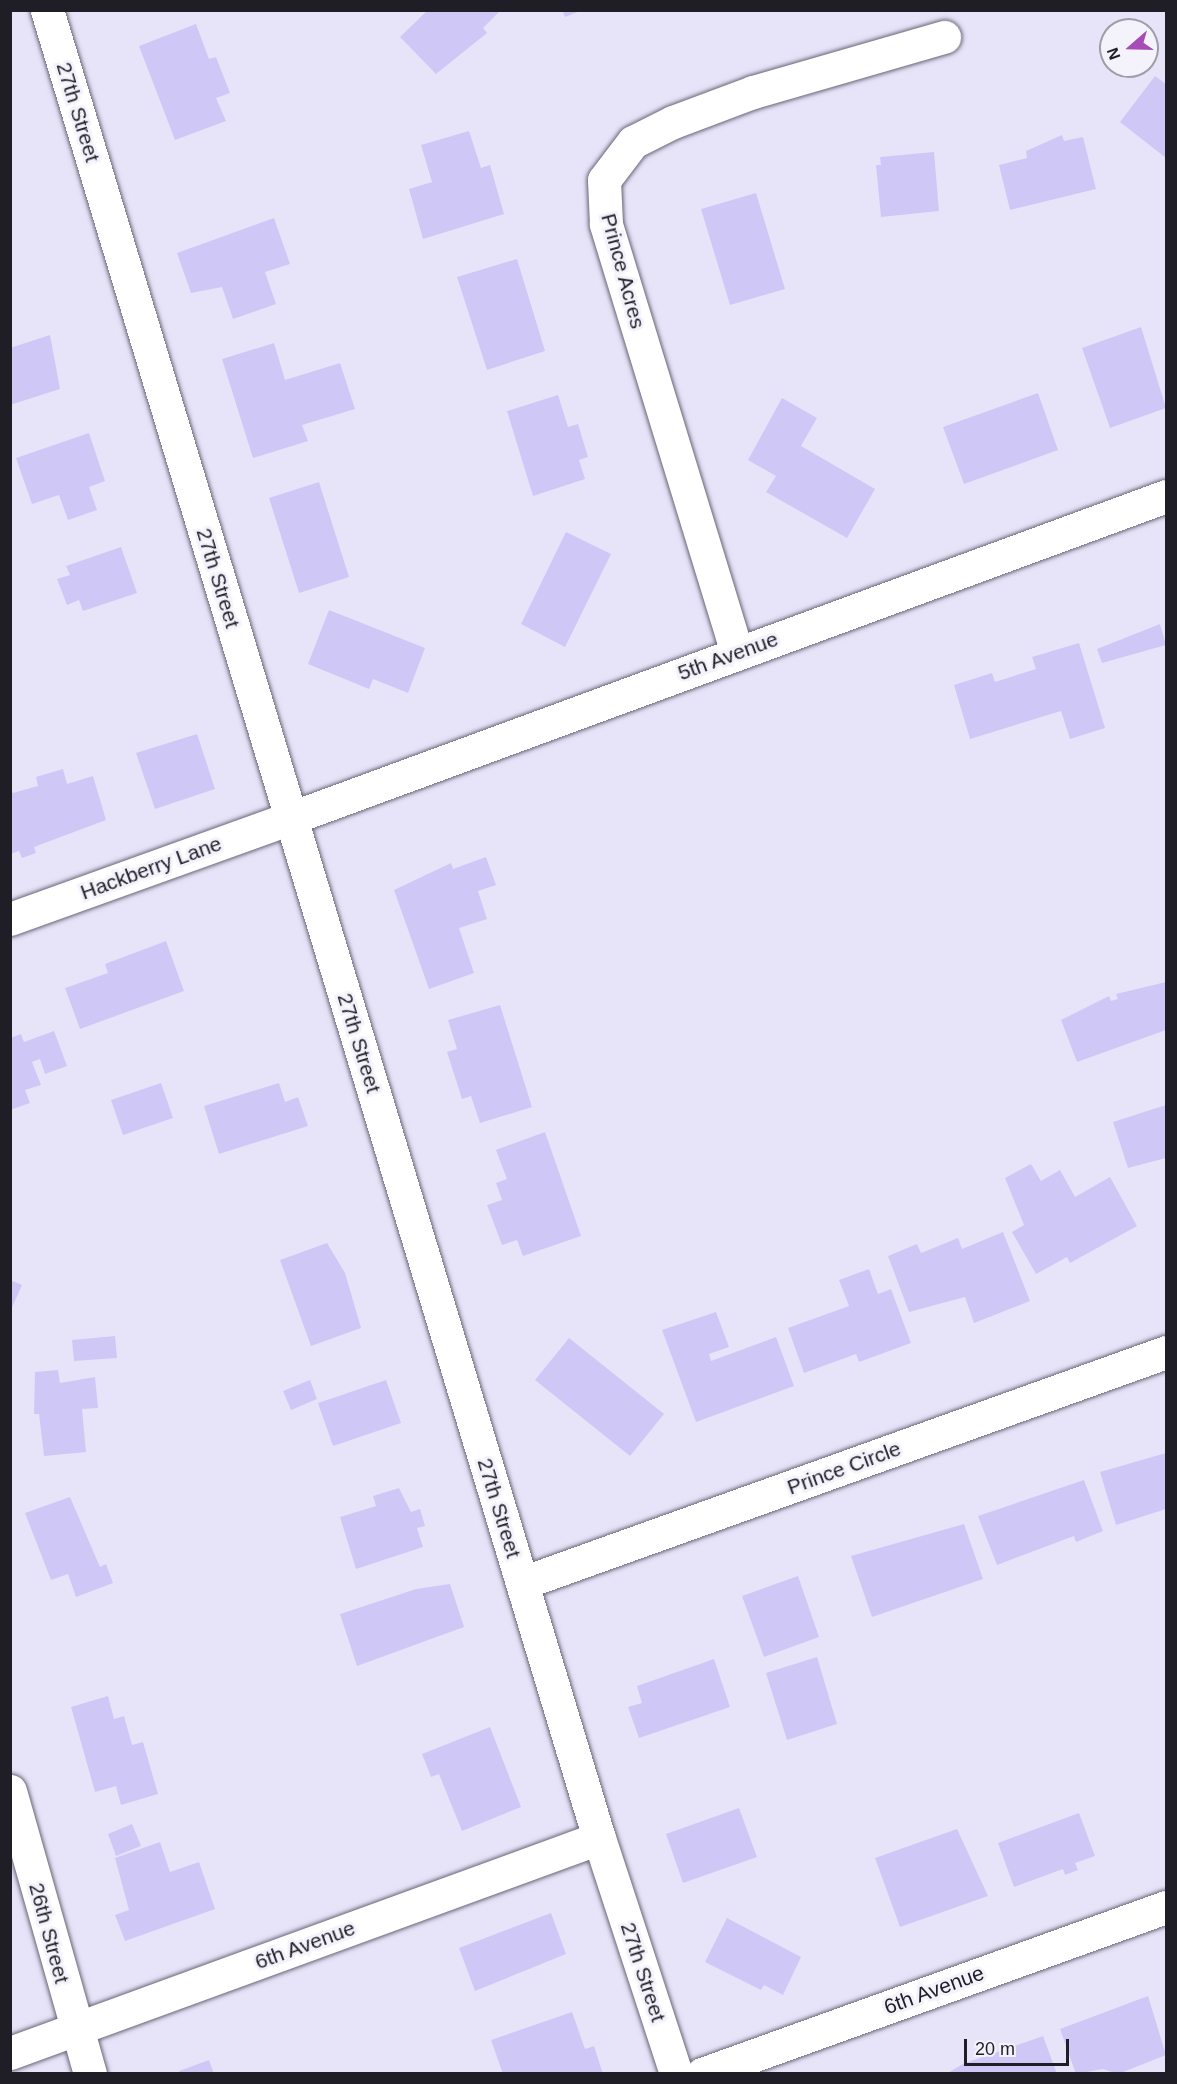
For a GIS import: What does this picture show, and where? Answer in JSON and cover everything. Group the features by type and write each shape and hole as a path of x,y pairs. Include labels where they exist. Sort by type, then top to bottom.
{"street":[{"name":"27th Street","path":"47,10 599,1838 676,2073"},
{"name":"Prince Acres","path":"737,652 606,224 604,180 633,142 673,122 753,92 944,38"},
{"name":"5th Avenue","path":"291,818 737,652 1167,496"},
{"name":"Hackberry Lane","path":"10,918 291,818"},
{"name":"Prince Circle","path":"522,1583 1167,1352"},
{"name":"26th Street","path":"10,1791 90,2073"},
{"name":"6th Avenue","path":"10,2053 599,1838"},
{"name":"6th Avenue","path":"702,2073 1167,1907"}],"building":[{"path":"428,10 501,10 483,28 487,33 436,74 400,37"},
{"path":"562,10 580,10 580,11 565,17"},
{"path":"196,24 209,59 216,57 230,93 216,98 226,121 175,140 139,46"},
{"path":"1153,78 1158,78 1166,84 1166,158 1120,122"},
{"path":"469,131 481,168 490,165 504,214 423,239 409,189 432,182 421,145"},
{"path":"1062,135 1064,141 1083,137 1096,189 1010,210 999,165 1027,158 1026,151"},
{"path":"934,152 939,211 881,217 876,165 881,165 880,157"},
{"path":"756,193 785,289 730,305 701,209"},
{"path":"274,218 290,264 265,272 276,304 233,319 222,287 191,293 177,253"},
{"path":"517,259 545,351 487,370 457,277"},
{"path":"1141,327 1166,408 1110,428 1082,348"},
{"path":"50,335 60,389 10,405 10,348"},
{"path":"274,343 285,380 340,363 355,409 302,425 308,441 253,458 222,359"},
{"path":"1038,393 1058,450 964,484 943,427"},
{"path":"558,395 568,427 578,424 588,457 579,460 585,479 533,496 507,411"},
{"path":"782,398 817,418 801,446 875,489 847,538 766,492 776,476 748,460"},
{"path":"89,433 105,481 89,487 97,510 68,520 59,495 32,504 16,458"},
{"path":"319,482 349,577 299,593 269,498"},
{"path":"566,532 611,554 565,647 521,624"},
{"path":"121,547 137,593 83,611 79,600 67,605 57,579 70,575 66,566"},
{"path":"329,610 425,648 408,693 373,679 369,689 308,664"},
{"path":"1160,624 1166,645 1102,663 1097,649"},
{"path":"1079,643 1105,728 1070,739 1061,711 970,739 954,685 992,673 995,682 1036,669 1032,657"},
{"path":"197,734 215,789 155,809 136,753"},
{"path":"63,769 67,784 93,776 106,820 34,847 36,853 22,858 19,851 10,854 10,786 13,793 38,786 36,777"},
{"path":"486,857 496,885 478,891 487,919 459,928 474,973 429,989 394,890 451,863 453,869"},
{"path":"166,941 184,991 80,1029 65,988 108,973 105,964"},
{"path":"1166,982 1166,1030 1077,1062 1061,1020 1109,996 1111,1001 1118,999 1116,994"},
{"path":"500,1005 532,1107 480,1123 471,1096 462,1099 447,1052 457,1049 448,1020"},
{"path":"54,1031 67,1066 45,1074 40,1059 32,1062 41,1085 25,1090 30,1103 10,1110 10,1038 21,1034 24,1042"},
{"path":"161,1083 173,1118 123,1135 111,1100"},
{"path":"279,1083 285,1102 298,1097 308,1126 219,1154 204,1106"},
{"path":"1166,1105 1166,1158 1128,1168 1113,1122"},
{"path":"545,1132 581,1236 523,1256 517,1240 502,1245 487,1205 502,1200 496,1183 507,1179 496,1150"},
{"path":"1031,1164 1041,1181 1060,1170 1075,1197 1110,1177 1137,1226 1070,1263 1067,1257 1036,1274 1012,1232 1024,1225 1005,1178"},
{"path":"1003,1232 1030,1301 974,1323 965,1297 909,1312 888,1256 917,1244 921,1253 958,1238 962,1249"},
{"path":"327,1243 345,1273 361,1328 311,1346 280,1260"},
{"path":"869,1269 878,1294 891,1289 911,1343 859,1362 856,1354 804,1373 788,1328 849,1306 839,1280"},
{"path":"10,1280 22,1285 10,1312"},
{"path":"716,1312 729,1347 709,1354 711,1361 776,1337 794,1386 696,1422 662,1330"},
{"path":"115,1336 117,1358 74,1361 72,1340"},
{"path":"569,1338 664,1414 630,1456 535,1380"},
{"path":"58,1370 60,1383 95,1377 98,1408 82,1409 86,1452 44,1456 39,1414 34,1414 35,1372"},
{"path":"310,1380 317,1399 291,1410 283,1391"},
{"path":"386,1380 401,1423 333,1446 318,1403"},
{"path":"1166,1453 1166,1509 1116,1525 1100,1472"},
{"path":"1084,1480 1103,1531 1076,1542 1074,1536 997,1565 978,1516"},
{"path":"399,1488 411,1512 420,1509 425,1526 417,1528 423,1547 356,1569 340,1517 376,1506 373,1496"},
{"path":"70,1497 100,1567 106,1564 113,1583 76,1597 68,1574 51,1580 25,1513"},
{"path":"964,1524 983,1579 872,1617 851,1556"},
{"path":"798,1576 819,1637 764,1657 742,1596"},
{"path":"450,1584 464,1627 357,1666 340,1614 416,1589"},
{"path":"817,1657 837,1724 787,1740 766,1673"},
{"path":"714,1659 730,1707 639,1738 628,1707 642,1703 637,1686"},
{"path":"108,1696 114,1719 124,1716 132,1745 143,1742 158,1794 121,1805 116,1786 95,1792 71,1707"},
{"path":"490,1727 521,1807 462,1831 439,1774 431,1777 422,1754"},
{"path":"739,1808 757,1857 683,1883 666,1834"},
{"path":"1079,1813 1095,1856 1075,1863 1078,1870 1065,1875 1063,1869 1014,1887 998,1843"},
{"path":"132,1824 141,1846 116,1856 108,1834"},
{"path":"957,1829 988,1896 900,1927 875,1858"},
{"path":"160,1842 170,1872 199,1862 215,1909 125,1941 115,1915 129,1910 115,1858"},
{"path":"551,1913 566,1954 475,1991 459,1948"},
{"path":"727,1918 801,1957 783,1995 764,1985 761,1990 705,1962"},
{"path":"1148,1996 1166,2055 1118,2074 1103,2069 1076,2074 1060,2029"},
{"path":"572,2012 585,2049 594,2046 603,2074 503,2074 491,2040"},
{"path":"1043,2036 1057,2074 946,2074 963,2064"},
{"path":"209,2060 214,2074 180,2074 179,2071"}]}
